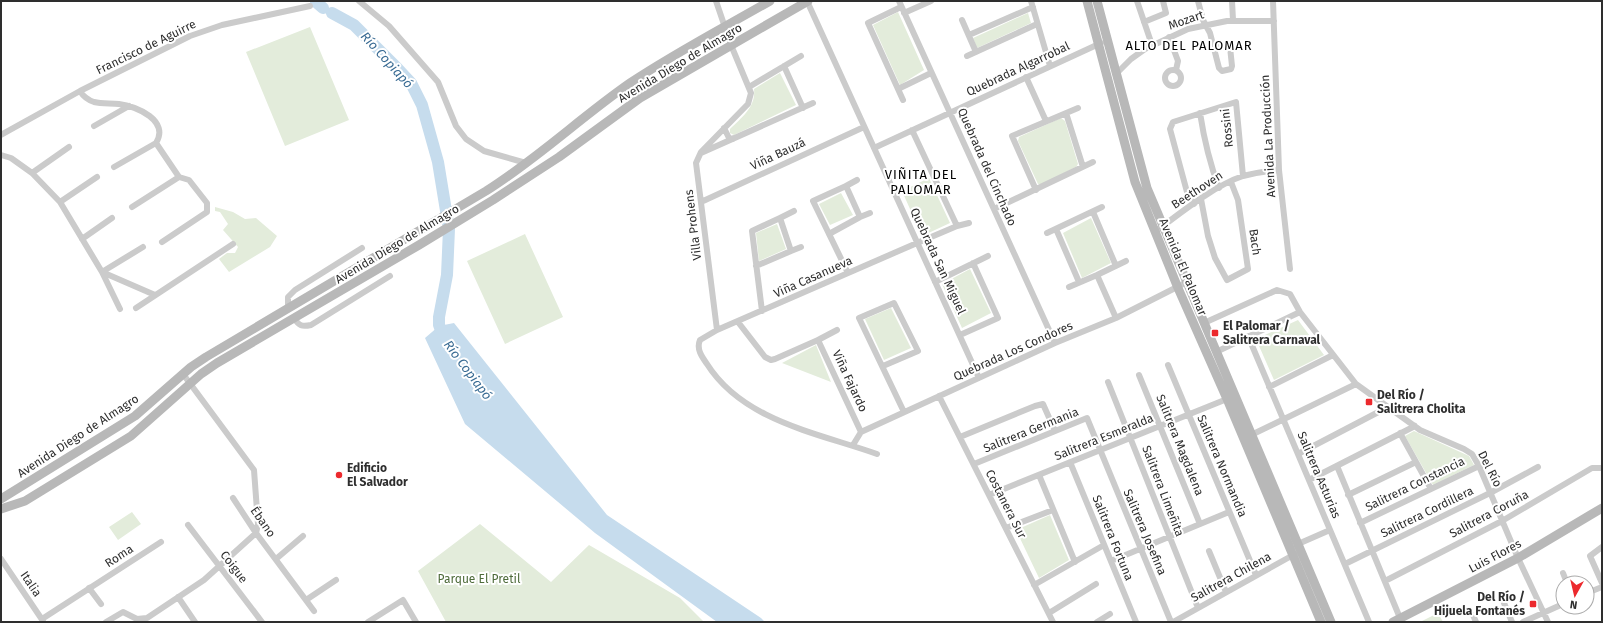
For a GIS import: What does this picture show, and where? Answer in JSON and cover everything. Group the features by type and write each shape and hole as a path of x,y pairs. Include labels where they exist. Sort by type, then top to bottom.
{"street":[{"path":"359,1 389,26 438,82 456,126 466,139 484,151 526,163"},
{"path":"700,154 748,104 751,93 731,46 716,1"},
{"name":"Avenida Diego de Almagro","path":"1,499 135,416 183,374 206,357 508,177 639,78 725,26 770,1"},
{"name":"Avenida Diego de Almagro","path":"1,509 24,501 115,446 141,428 189,384 210,368 470,214 559,157 648,93 807,1"},
{"name":"Quebrada San Miguel","path":"807,1 979,378"},
{"path":"904,13 931,1"},
{"name":"Avenida El Palomar","path":"1087,1 1135,182 1178,288 1227,398 1247,436"},
{"name":"Avenida El Palomar","path":"1097,1 1147,188 1216,352 1247,436 1297,550 1331,622"},
{"path":"1137,1 1152,45"},
{"path":"1144,22 1166,13 1163,1"},
{"path":"1198,1 1219,68 1222,71 1231,69 1230,47 1213,46"},
{"path":"1232,1 1233,20"},
{"name":"Avenida La Producción","path":"1273,1 1279,170 1290,269"},
{"path":"900,4 868,23 903,100"},
{"name":"Quebrada del Cinchado","path":"900,4 1055,343"},
{"path":"969,35 1032,4 1050,66"},
{"name":"Francisco de Aguirre","path":"1,135 80,91 190,36 205,30 310,6"},
{"path":"962,20 976,52"},
{"name":"Mozart","path":"1116,74 1131,59 1152,45 1188,29 1205,24 1233,20 1274,21"},
{"path":"967,56 1037,24"},
{"path":"1169,37 1178,61 1176,70"},
{"name":"Quebrada Algarrobal","path":"874,148 1107,41"},
{"path":"749,87 801,56"},
{"path":"784,66 803,108"},
{"path":"898,89 931,73"},
{"path":"1026,77 1046,121"},
{"path":"639,78 648,93"},
{"path":"80,91 94,102 129,106 156,121 160,134 156,143 114,167"},
{"name":"Rossini","path":"1200,113 1236,102 1243,176"},
{"path":"700,154 813,103"},
{"path":"94,126 129,106"},
{"path":"1036,190 1012,136 1078,108"},
{"path":"1066,113 1083,166"},
{"path":"1194,204 1187,192 1170,129 1173,122 1200,113 1205,140 1219,188"},
{"name":"Viña Bauzá","path":"701,202 864,127"},
{"path":"724,128 729,138 733,139"},
{"path":"912,130 957,226"},
{"path":"156,143 179,177 188,180 207,203 207,212 162,242"},
{"path":"32,173 69,147"},
{"name":"Villa Prohens","path":"700,154 696,163 717,330"},
{"path":"1,155 11,158 32,173 60,202 102,272 120,309"},
{"path":"994,209 1093,162"},
{"name":"Beethoven","path":"1155,232 1201,199 1243,176 1279,170"},
{"path":"60,202 97,177"},
{"path":"132,207 179,177"},
{"path":"848,273 813,201 857,180"},
{"name":"Bach","path":"1201,199 1208,236 1215,258 1227,280 1248,269 1238,200 1231,182"},
{"path":"846,186 860,218"},
{"path":"1047,233 1102,207"},
{"path":"762,311 752,231 794,211"},
{"path":"1093,212 1116,266"},
{"path":"829,234 870,213"},
{"path":"82,239 112,218"},
{"path":"780,218 791,251"},
{"name":"Viña Casanueva","path":"717,330 917,243 957,226 968,223"},
{"path":"1056,229 1079,282"},
{"path":"136,308 233,244"},
{"path":"102,272 143,247"},
{"path":"756,266 801,247"},
{"path":"362,248 295,290 288,297 288,308 298,325 304,327 311,325 390,276"},
{"path":"935,282 988,256"},
{"path":"1069,287 1126,261"},
{"path":"960,335 998,318 973,263"},
{"path":"102,272 155,295"},
{"path":"1097,275 1116,318"},
{"name":"Quebrada Los Condores","path":"861,432 1055,343 1116,318 1178,288 1187,282"},
{"name":"Del Río","path":"1204,323 1277,290 1290,294 1300,312 1356,384 1420,430 1472,454 1479,466 1518,558 1548,622"},
{"path":"883,366 918,351 894,303 859,318 904,412"},
{"path":"1216,352 1300,312"},
{"name":"Viña Fajardo","path":"738,322 765,357 771,360 818,340 837,330"},
{"path":"717,330 700,340 698,344 699,351 715,377 729,391 744,402 793,427 853,445 877,454"},
{"name":"Salitrera Asturias","path":"1248,336 1369,622"},
{"name":"Viña Fajardo","path":"818,340 861,432"},
{"path":"1269,387 1333,355"},
{"name":"Salitrera Normandia","path":"1168,365 1256,575"},
{"path":"106,622 123,612 137,620 147,618 204,580 256,533 258,524 254,470 183,374"},
{"name":"Salitrera Magdalena","path":"1139,375 1200,524"},
{"name":"Salitrera Limeñita","path":"1108,382 1198,608"},
{"path":"1247,436 1356,384"},
{"name":"Costanera Sur","path":"939,396 1053,622"},
{"name":"Salitrera Esmeralda","path":"989,495 1227,398"},
{"path":"960,437 1043,404 1055,431"},
{"path":"1298,454 1388,407"},
{"name":"Salitrera Germania","path":"974,464 1087,418 1099,450"},
{"path":"1309,480 1415,426"},
{"path":"110,431 114,439 115,446"},
{"path":"853,445 861,432"},
{"path":"1400,433 1431,489"},
{"name":"Salitrera Josefina","path":"1099,450 1172,622"},
{"name":"Salitrera Fortuna","path":"1070,462 1136,622"},
{"path":"1348,495 1416,462"},
{"path":"1337,466 1385,581 1396,621"},
{"name":"Salitrera Constancia","path":"1360,523 1479,466"},
{"name":"Salitrera Cordillera","path":"1345,564 1490,493 1538,467"},
{"name":"Salitrera Coruña","path":"1385,581 1502,521 1592,468 1602,468"},
{"path":"1039,475 1075,562"},
{"name":"Ébano","path":"233,498 256,533 314,611"},
{"name":"Luis Flores","path":"1396,621 1518,558 1602,508"},
{"path":"1006,528 1053,510"},
{"path":"1111,561 1230,512"},
{"name":"Coigue","path":"188,525 262,622"},
{"name":"Salitrera Chilena","path":"1172,622 1256,575 1330,530"},
{"path":"276,559 303,536"},
{"name":"Roma","path":"42,620 161,542"},
{"path":"1034,585 1104,545"},
{"path":"1602,547 1590,556 1602,582"},
{"name":"Avenida El Palomar","path":"1297,550 1321,622"},
{"path":"1209,551 1226,592"},
{"name":"Italia","path":"1,559 42,620"},
{"path":"306,600 336,580"},
{"path":"1049,613 1096,584"},
{"path":"89,588 101,604"},
{"path":"178,597 195,622"},
{"path":"368,622 375,620 403,600 416,622"},
{"path":"1504,603 1512,622"},
{"path":"1523,622 1555,608"},
{"path":"1096,622 1110,614"},
{"path":"1473,615 1476,622"}],"green space":[{"path":"898,12 924,70 900,85 873,25"},
{"path":"1028,13 1031,23 977,48 973,38"},
{"path":"310,27 349,120 285,146 246,52"},
{"path":"780,73 796,105 734,135 730,133 730,129 743,116 753,101 754,89"},
{"path":"1061,118 1065,121 1078,164 1076,167 1043,184 1038,184 1018,141 1019,137"},
{"path":"929,178 950,223 922,236 902,191"},
{"path":"841,193 853,215 830,225 819,204"},
{"path":"215,207 233,212 245,219 256,218 277,236 270,247 229,272 219,259 227,253 235,253 238,247 223,230 228,224 220,212 215,211"},
{"path":"1091,218 1111,263 1082,278 1063,233"},
{"path":"777,224 786,249 759,261 756,233"},
{"path":"525,234 563,317 505,344 467,261"},
{"path":"970,269 991,313 962,328 942,284"},
{"path":"891,308 911,348 884,360 865,319"},
{"path":"1298,320 1324,355 1274,380 1256,339"},
{"path":"816,345 831,382 782,363"},
{"path":"1414,431 1469,456 1474,465 1433,485 1405,436"},
{"path":"132,512 141,524 118,540 109,527"},
{"path":"1050,515 1069,560 1039,578 1016,530"},
{"name":"Parque El Pretil","path":"480,524 551,582 589,545 680,598 704,622 446,622 418,571"},
{"path":"1438,613 1443,622 1420,622"}],"water":[{"path":"454,323 607,515 765,622 717,622 595,533 465,424 425,338 439,326"}],"waterway":[{"name":"Río Copiapó","path":"316,2 323,8"},
{"name":"Río Copiapó","path":"332,13 354,25 398,69 411,83 422,105 438,162 449,229 447,275 439,317 439,325 445,341"}],"place":[{"name":"El Palomar / Salitrera Carnaval","path":"1215,333"},
{"name":"Del Río / Salitrera Cholita","path":"1369,402"},
{"name":"Edificio El Salvador","path":"339,475"},
{"name":"Del Río / Hijuela Fontanés","path":"1533,604"}],"district":[{"name":"ALTO DEL PALOMAR","path":"1189,45"},
{"name":"VIÑITA DEL PALOMAR","path":"921,182"}]}
